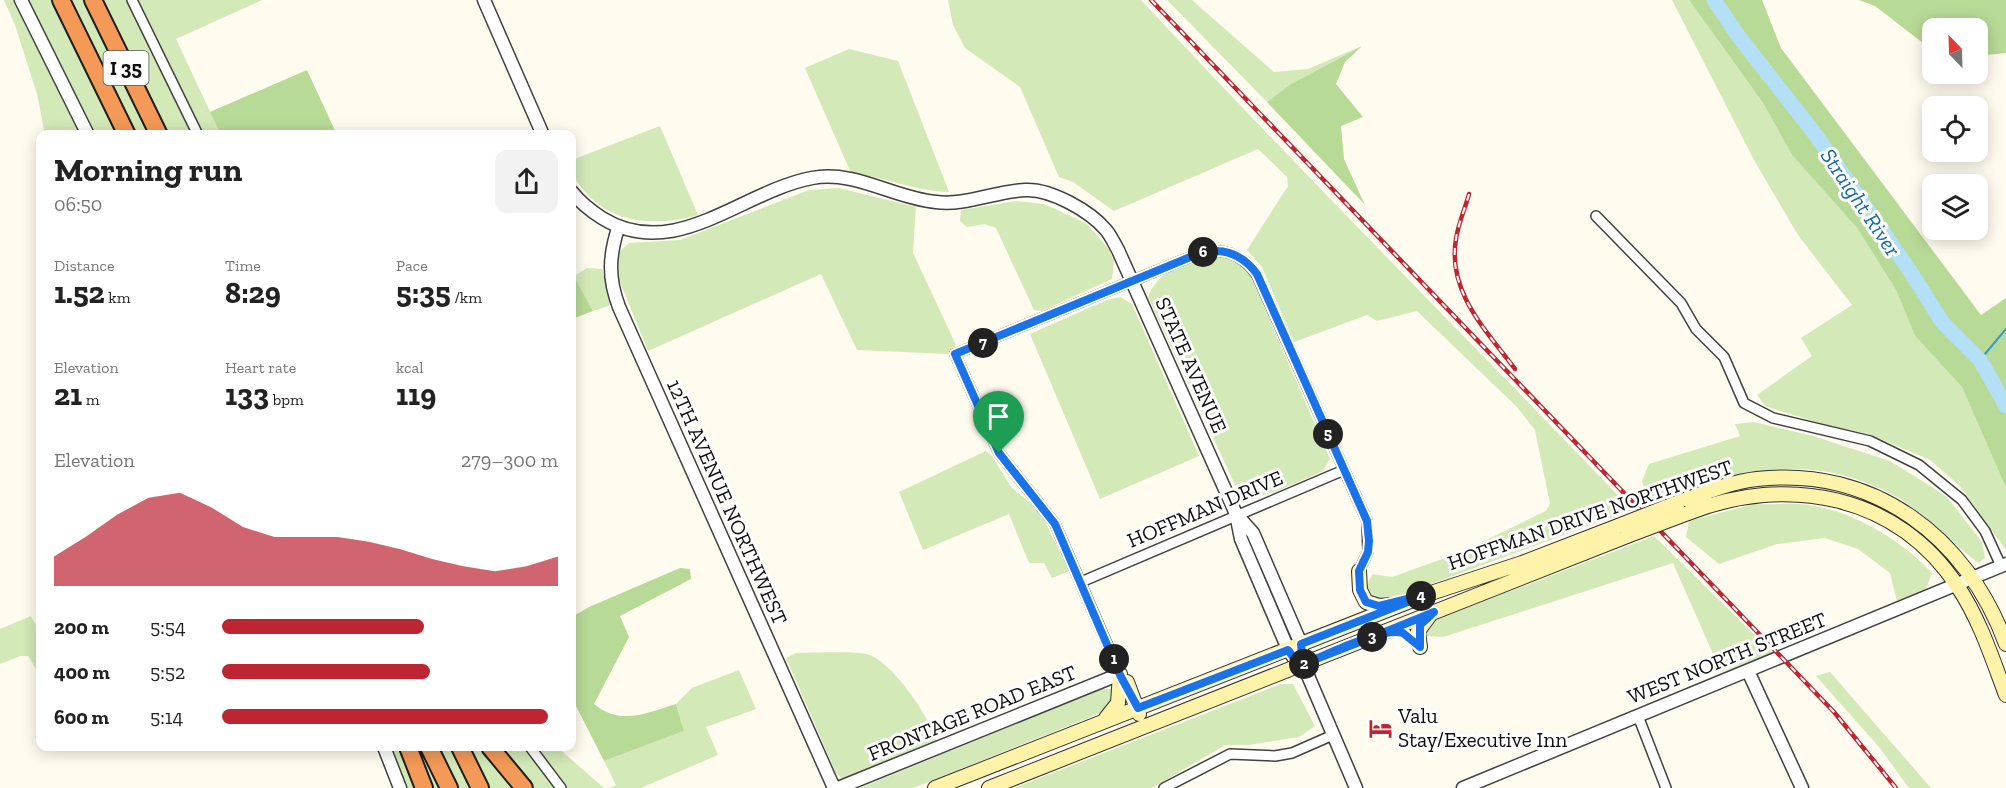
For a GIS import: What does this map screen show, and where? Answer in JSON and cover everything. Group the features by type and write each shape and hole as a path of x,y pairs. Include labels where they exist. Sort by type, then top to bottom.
{"highway":[{"name":"I 35","path":"61,0 125,130"},
{"name":"I 35","path":"93,0 157,130"},
{"path":"410,751 424,788"},
{"path":"431,751 449,788"},
{"path":"462,751 480,788"},
{"path":"493,751 524,788"}],"main road":[{"name":"HOFFMAN DRIVE NORTHWEST","path":"989,788 1384,633 1683,507 1720,487 1757,479 1793,478 1834,484 1873,496 1910,515 1947,545 1973,578 1994,615 2006,644"},
{"name":"HOFFMAN DRIVE NORTHWEST","path":"1683,507 1751,494 1792,492 1831,499 1866,511 1899,529 1932,555 1957,585 1983,634 2006,695"},
{"name":"HOFFMAN DRIVE NORTHWEST","path":"935,788 1428,594 1622,531"},
{"path":"1359,571 1362,596 1371,605 1392,605 1428,594"},
{"path":"1384,633 1403,633 1420,647 1420,625 1434,612"},
{"path":"1124,678 1138,693 1149,694 1192,687"},
{"path":"1032,771 1132,723 1138,717 1138,708 1124,678"},
{"path":"1096,724 1109,716 1118,703 1124,678"}],"street":[{"path":"21,0 86,130"},
{"path":"132,0 196,130"},
{"path":"484,0 541,130"},
{"name":"STATE AVENUE","path":"576,196 593,212 618,228 657,234 676,231 796,182 837,177 866,181 912,198 937,202 956,202 1028,190 1050,195 1072,206 1106,230 1132,281 1236,514 1253,533 1294,647 1356,788"},
{"path":"1596,216 1681,303 1696,329 1724,357 1744,403 1773,418 1870,441 1919,465 1962,500 1984,531 2003,565"},
{"name":"12TH AVENUE NORTHWEST","path":"618,228 609,268 612,287 619,307 834,788"},
{"path":"1124,678 1047,510 1018,480 999,453 955,354 1200,253 1218,250 1244,260 1257,274 1369,530 1368,552 1359,571"},
{"name":"HOFFMAN DRIVE","path":"1081,582 1236,514 1344,470"},
{"name":"WEST NORTH STREET","path":"1463,788 2003,565"},
{"path":"1748,671 1802,788"},
{"name":"FRONTAGE ROAD EAST","path":"838,788 1124,678"},
{"path":"1638,716 1666,788"},
{"path":"1164,788 1230,754 1275,756 1292,753 1333,735"},
{"path":"386,751 400,788"},
{"path":"533,751 561,788"}],"green space":[{"path":"4,0 262,0 176,39 219,130 44,130 37,94 15,25"},
{"path":"948,0 1141,0 1324,193 1632,510 1393,598 1379,601 1366,592 1373,574 1392,577 1459,553 1546,511 1550,504 1535,430 1517,407 1417,311 1377,321 1367,315 1294,342 1262,267 1247,250 1288,186 1287,177 1258,149 1114,211 1073,182 1059,177 1020,87 965,48 953,25"},
{"path":"1167,0 1192,0 1274,72 1308,69 1362,46 1291,84 1267,102"},
{"path":"1672,0 1689,0 1763,103 1792,155 1857,228 1896,290 1915,336 1962,387 2006,488 2006,550 1960,486 1930,460 1869,434 1826,425 1765,406 1757,395 1812,356 1801,338 1852,305 1798,235 1754,160"},
{"path":"1689,0 1762,0 1781,48 1922,236 1922,240 1925,240 1981,315 2006,298 2006,488 1962,387 1915,336 1896,290 1857,228 1792,155 1763,103"},
{"path":"1859,0 2006,0 2006,53 1988,55 1988,18 1922,18 1922,42 1875,6"},
{"path":"1362,46 1345,62 1336,84 1363,117 1341,126 1344,159 1365,205 1267,102 1291,84"},
{"path":"849,49 898,61 949,192 924,189 851,173 805,68"},
{"path":"307,70 335,130 219,130 210,112"},
{"path":"660,126 698,215 668,221 653,221 624,217 610,211 598,204 577,182 576,158"},
{"path":"839,188 916,207 913,253 956,345 949,354 857,350 821,274 648,351 616,272 619,252 629,243 680,240 809,190"},
{"path":"1016,201 1044,204 1086,223 1108,248 1114,261 1112,279 1042,311 1034,310 996,228 984,224 967,227 960,221 961,210"},
{"path":"1218,254 1237,261 1249,272 1330,459 1323,471 1277,491 1250,499 1236,487 1148,297 1153,287 1168,272 1197,259"},
{"path":"587,268 602,269 611,305 593,311 576,280 576,275"},
{"path":"576,280 593,311 576,317"},
{"path":"1120,297 1132,304 1199,456 1100,499 1030,334 1107,300"},
{"path":"1754,422 1813,436 1890,461 1946,496 1982,542 1985,558 1979,563 1916,510 1893,495 1861,481 1830,472 1800,469 1770,470 1740,475 1710,482 1649,503 1642,481 1649,464 1740,436 1735,424"},
{"path":"986,451 992,456 1011,487 1040,511 1069,571 1052,578 1044,563 1029,563 1009,514 923,550 899,492"},
{"path":"1754,504 1814,506 1863,522 1907,550 1932,573 1926,589 1897,601 1890,573 1858,549 1825,538 1777,544 1719,564 1686,537 1689,521"},
{"path":"1654,536 1773,653 1721,672 1673,563 1443,637 1427,636 1424,629 1431,622"},
{"path":"680,568 690,569 691,579 620,616 629,637 594,704 614,715 634,716 676,704 684,731 604,761 576,706 576,615"},
{"path":"31,616 36,625 36,669 28,656 20,656 0,664 0,629"},
{"path":"796,653 858,653 876,658 909,691 927,719 937,742 843,779 836,773 786,658"},
{"path":"739,670 756,709 706,727 718,755 641,788 609,788 616,785 604,761 684,731 676,704 692,688"},
{"path":"1830,672 1931,788 1909,788 1879,747 1816,676"},
{"path":"1281,684 1293,684 1315,726 1299,737 1248,745 1225,745 1152,788 1014,788"},
{"path":"1102,689 1111,689 1114,698 1108,710 913,788 860,788"},
{"path":"392,751 400,751 415,788 406,788"},
{"path":"403,751 562,751 604,788 422,788"}],"waterway":[{"name":"Straight River","path":"1714,0 1739,37 1815,134 1912,274 1942,322 1980,360 2006,406"},
{"path":"1980,360 2006,329"}],"railway":[{"path":"1151,0 1834,712 1896,788"},
{"path":"1469,194 1456,239 1457,276 1471,309 1515,369"}],"place":[{"name":"Valu Stay/Executive Inn","path":"1380,728"}],"route":[{"path":"999,453 955,354 1200,253 1218,250 1237,255 1257,274 1367,521 1368,552 1359,571 1362,596 1371,605 1379,606 1392,605 1428,594 1301,644 1304,655 1303,664 1384,633 1398,631 1409,636 1420,647 1418,631 1420,625 1434,612 1303,664 1288,650 1138,708 1127,682 1120,675 1055,524 1047,510 1018,480 999,453"}]}
